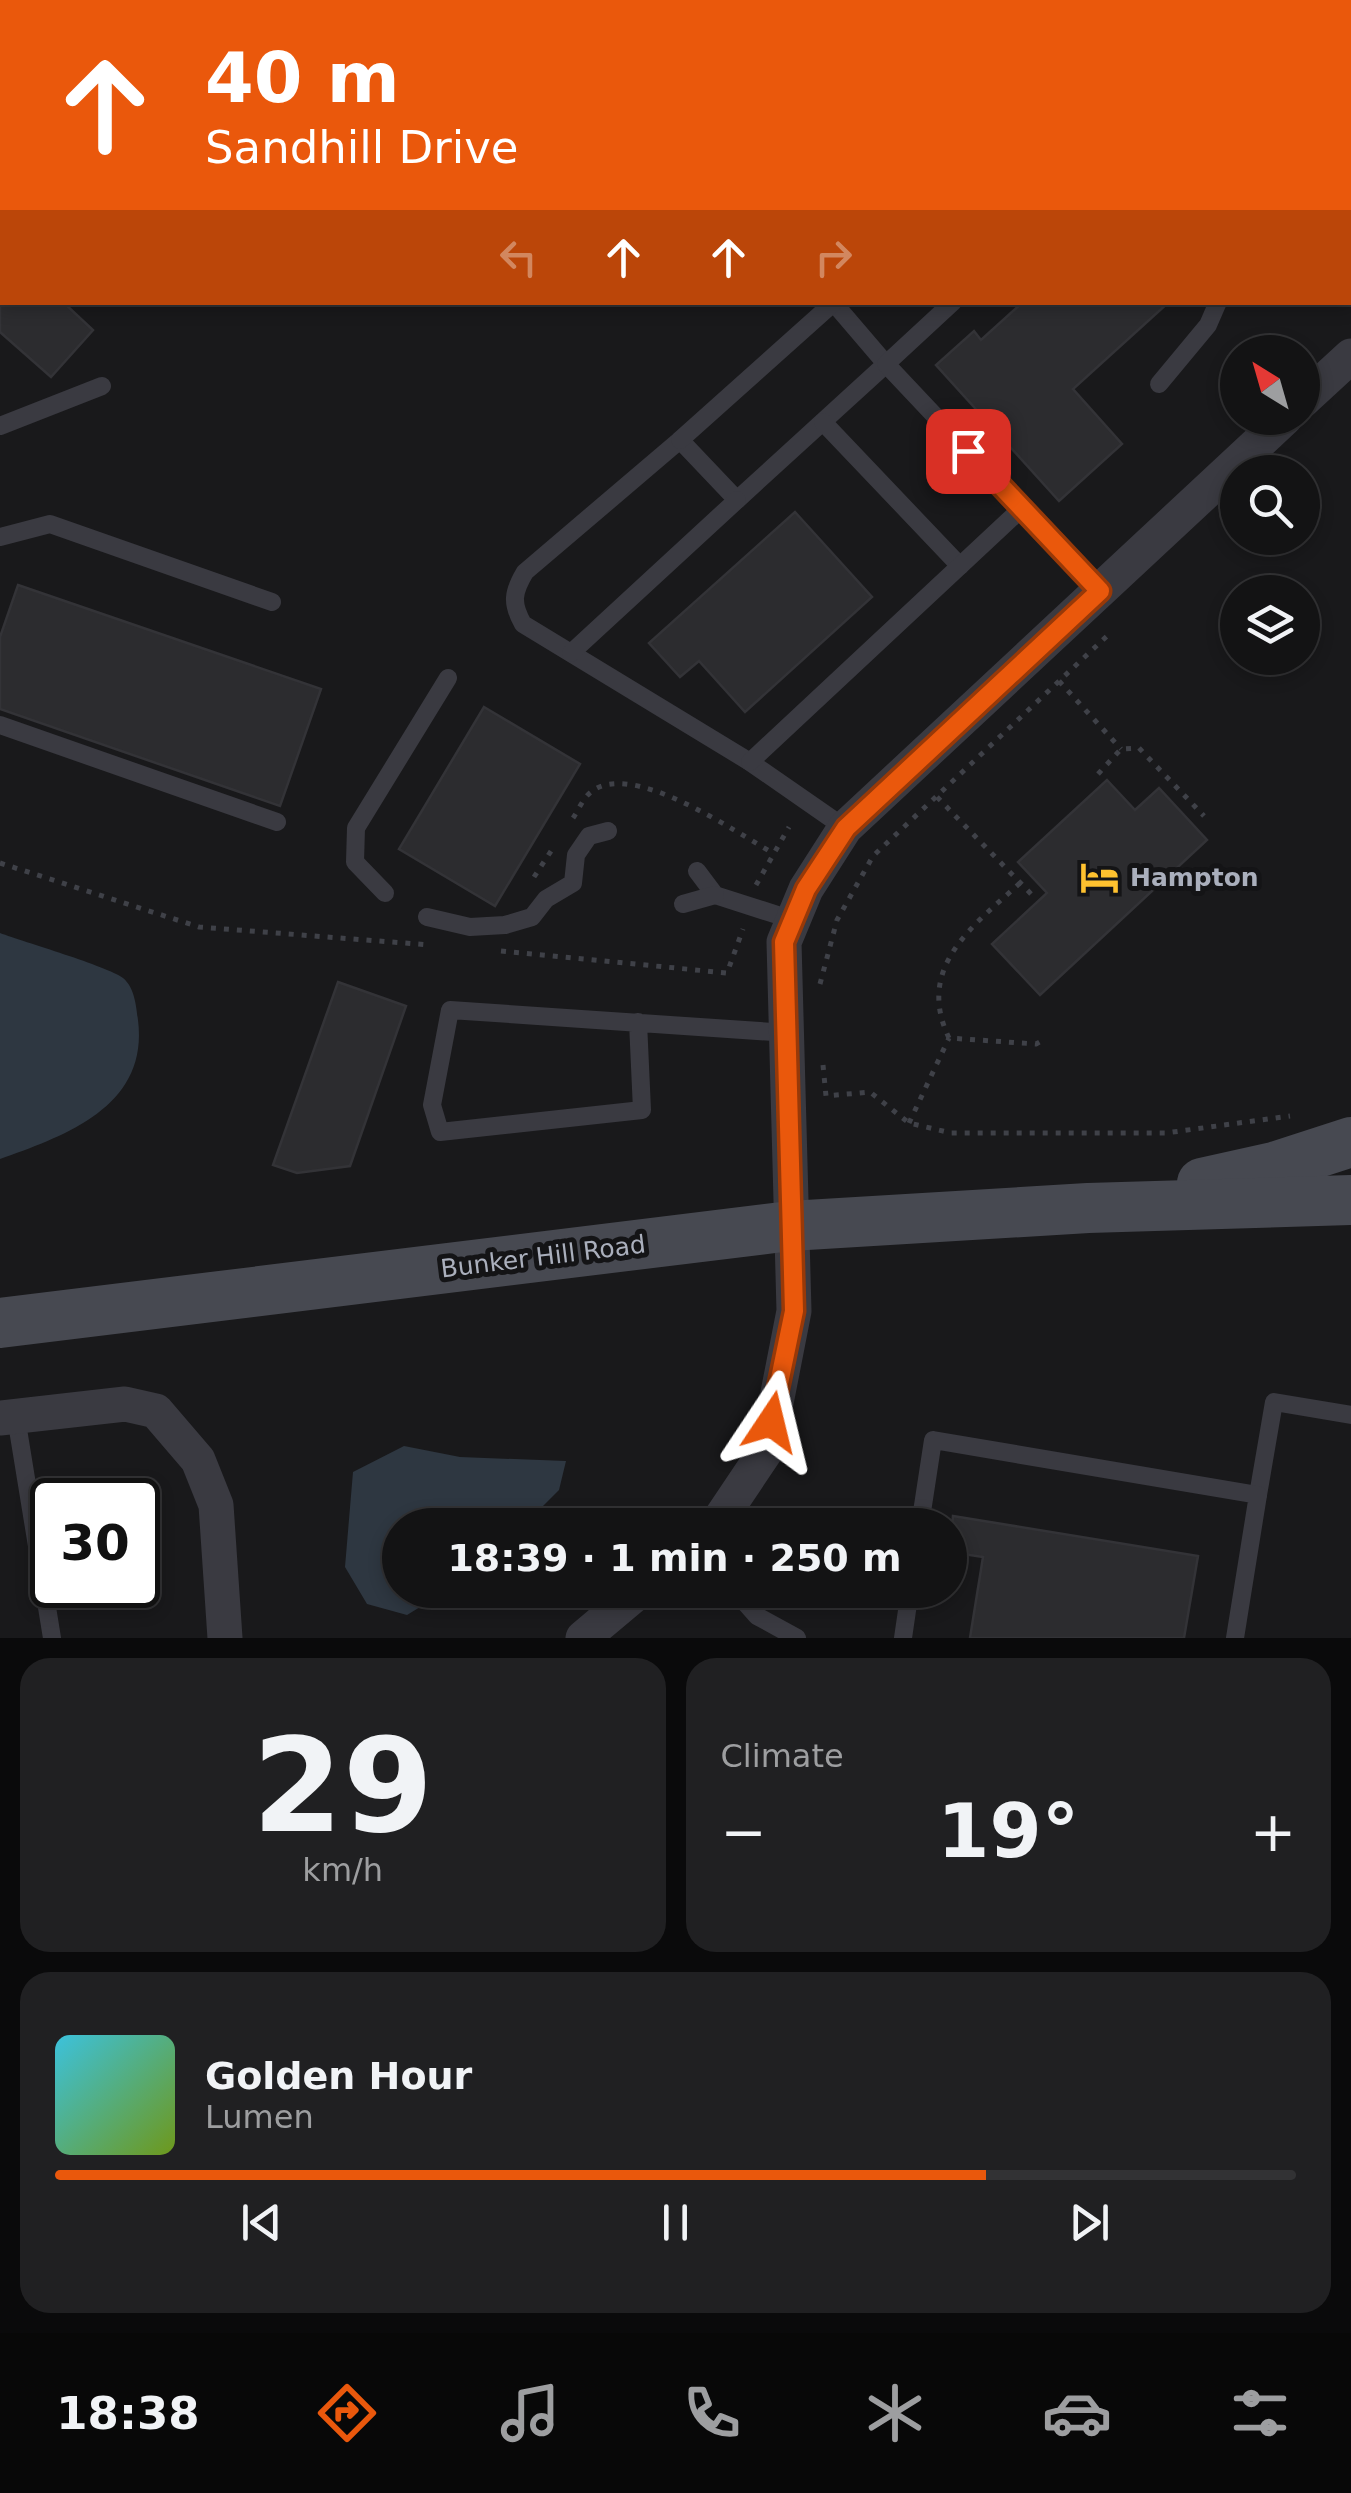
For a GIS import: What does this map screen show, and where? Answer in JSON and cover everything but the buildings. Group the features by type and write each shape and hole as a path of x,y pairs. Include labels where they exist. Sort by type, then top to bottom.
{"main road":[{"name":"Bunker Hill Road","path":"1088,1208 1274,1167 1351,1142"},
{"name":"Bunker Hill Road","path":"0,1323 790,1226 1088,1208 1338,1207"}],"street":[{"path":"1320,385 1351,356"},
{"path":"727,1508 767,1449 794,1311 784,942 790,919 846,828 1267,435"},
{"path":"8,1418 125,1404 156,1411 180,1435 198,1460 216,1505 224,1638"},
{"path":"583,1638 619,1608"}],"lane":[{"path":"830,305 525,572 515,588 513,607 522,624 750,762 846,828"},
{"path":"834,305 1100,591"},
{"path":"571,653 950,305"},
{"path":"1159,384 1208,324 1217,305"},
{"path":"0,426 102,386"},
{"path":"824,422 960,566"},
{"path":"680,440 737,500"},
{"path":"750,762 1022,508"},
{"path":"0,537 50,524 272,602"},
{"path":"385,892 356,862 356,828 448,678"},
{"path":"0,725 277,822"},
{"path":"427,917 470,927 505,926 532,917 546,898 573,883 576,856 589,836 608,831"},
{"path":"697,871 715,894 790,919"},
{"path":"684,904 715,894"},
{"path":"638,1022 642,1110 440,1132 432,1105 450,1010 638,1022 788,1032"},
{"path":"1235,1638 1274,1402 1351,1415"},
{"path":"8,1418 52,1638"},
{"path":"923,1508 933,1440 1258,1495"},
{"path":"750,1608 796,1638"},
{"path":"902,1638 907,1608"}],"path":[{"path":"819,996 828,947 873,856 1106,636"},
{"path":"1059,682 1122,748 1140,748 1204,816"},
{"path":"1098,774 1122,748"},
{"path":"938,796 1035,898"},
{"path":"909,1123 949,1038 937,999 951,953 961,938 1020,883"},
{"path":"949,1038 1036,1044 1044,1038"},
{"path":"821,1050 826,1096 870,1092 909,1123 929,1130 982,1134 1166,1132 1295,1115"}],"shaded area":[{"path":"0,933 123,978 136,1003 138,1050 130,1075 97,1114 50,1140 0,1159"},
{"path":"404,1446 460,1457 566,1461 559,1490 541,1508 382,1508 382,1608 418,1608 407,1615 367,1604 345,1567 353,1472"}],"place":[{"name":"Hampton","path":"1100,877"}],"route":[{"path":"771,1422 794,1311 784,942 790,919 846,828 1100,591 968,451"}]}
